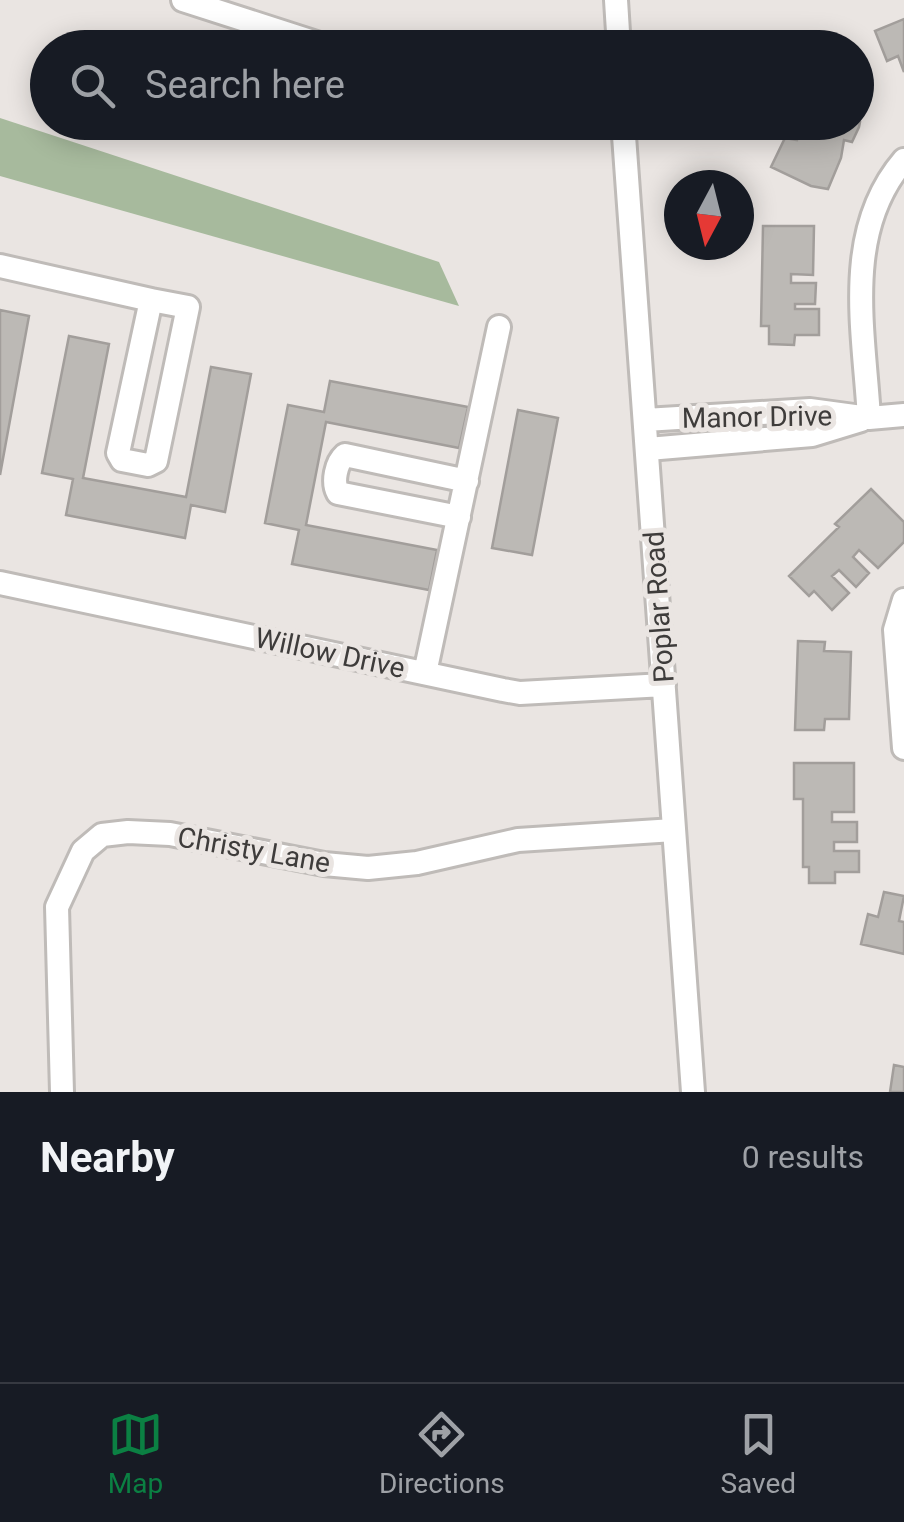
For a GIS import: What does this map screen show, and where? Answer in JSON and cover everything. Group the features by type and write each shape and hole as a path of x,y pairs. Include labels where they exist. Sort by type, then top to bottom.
{"street":[{"path":"183,0 276,30"},
{"path":"616,0 618,30"},
{"name":"Poplar Road","path":"624,140 693,1092"},
{"path":"869,418 862,249 876,202 904,160"},
{"path":"0,266 188,307 156,462 148,465 122,460 118,453 151,300"},
{"path":"425,673 500,327"},
{"name":"Manor Drive","path":"645,420 810,410 869,418 904,416"},
{"name":"Manor Drive","path":"648,449 812,435 869,418"},
{"path":"459,517 338,493 334,486 338,461 345,455 467,481"},
{"name":"Willow Drive","path":"0,582 520,693 664,685"},
{"path":"904,600 896,630 904,748"},
{"name":"Christy Lane","path":"62,1092 57,907 83,850 102,835 170,834 324,864 368,868 417,863 518,840 674,830"}],"green space":[{"path":"0,118 30,128 30,140 67,140 439,262 459,306 0,176"}],"building":[{"path":"904,19 904,72 898,56 887,61 875,31"},
{"path":"784,140 844,140 828,189 811,186 771,167"},
{"path":"763,226 814,226 813,275 791,274 791,283 816,283 815,304 795,304 795,309 819,309 819,335 795,335 794,345 769,344 769,326 761,326"},
{"path":"0,310 29,316 0,475"},
{"path":"69,336 109,344 83,478 186,497 211,367 251,374 225,512 191,505 185,538 66,515 73,479 42,473"},
{"path":"330,381 468,407 459,448 326,422 306,525 437,550 429,590 292,564 299,530 265,523 288,405 324,412"},
{"path":"518,410 558,418 532,555 492,548"},
{"path":"871,489 904,522 904,542 878,568 859,550 853,557 869,573 856,587 839,570 832,576 849,593 832,610 814,591 809,596 789,576"},
{"path":"798,641 825,642 824,651 851,652 849,719 825,719 824,730 795,730"},
{"path":"794,763 854,763 854,812 832,812 832,822 857,822 857,842 834,842 834,851 859,851 859,872 835,872 835,883 809,883 809,867 803,867 803,799 794,799"},
{"path":"884,892 904,896 899,921 904,922 904,954 861,944 868,914 878,917"},
{"path":"894,1065 904,1067 904,1092 890,1092"}]}
